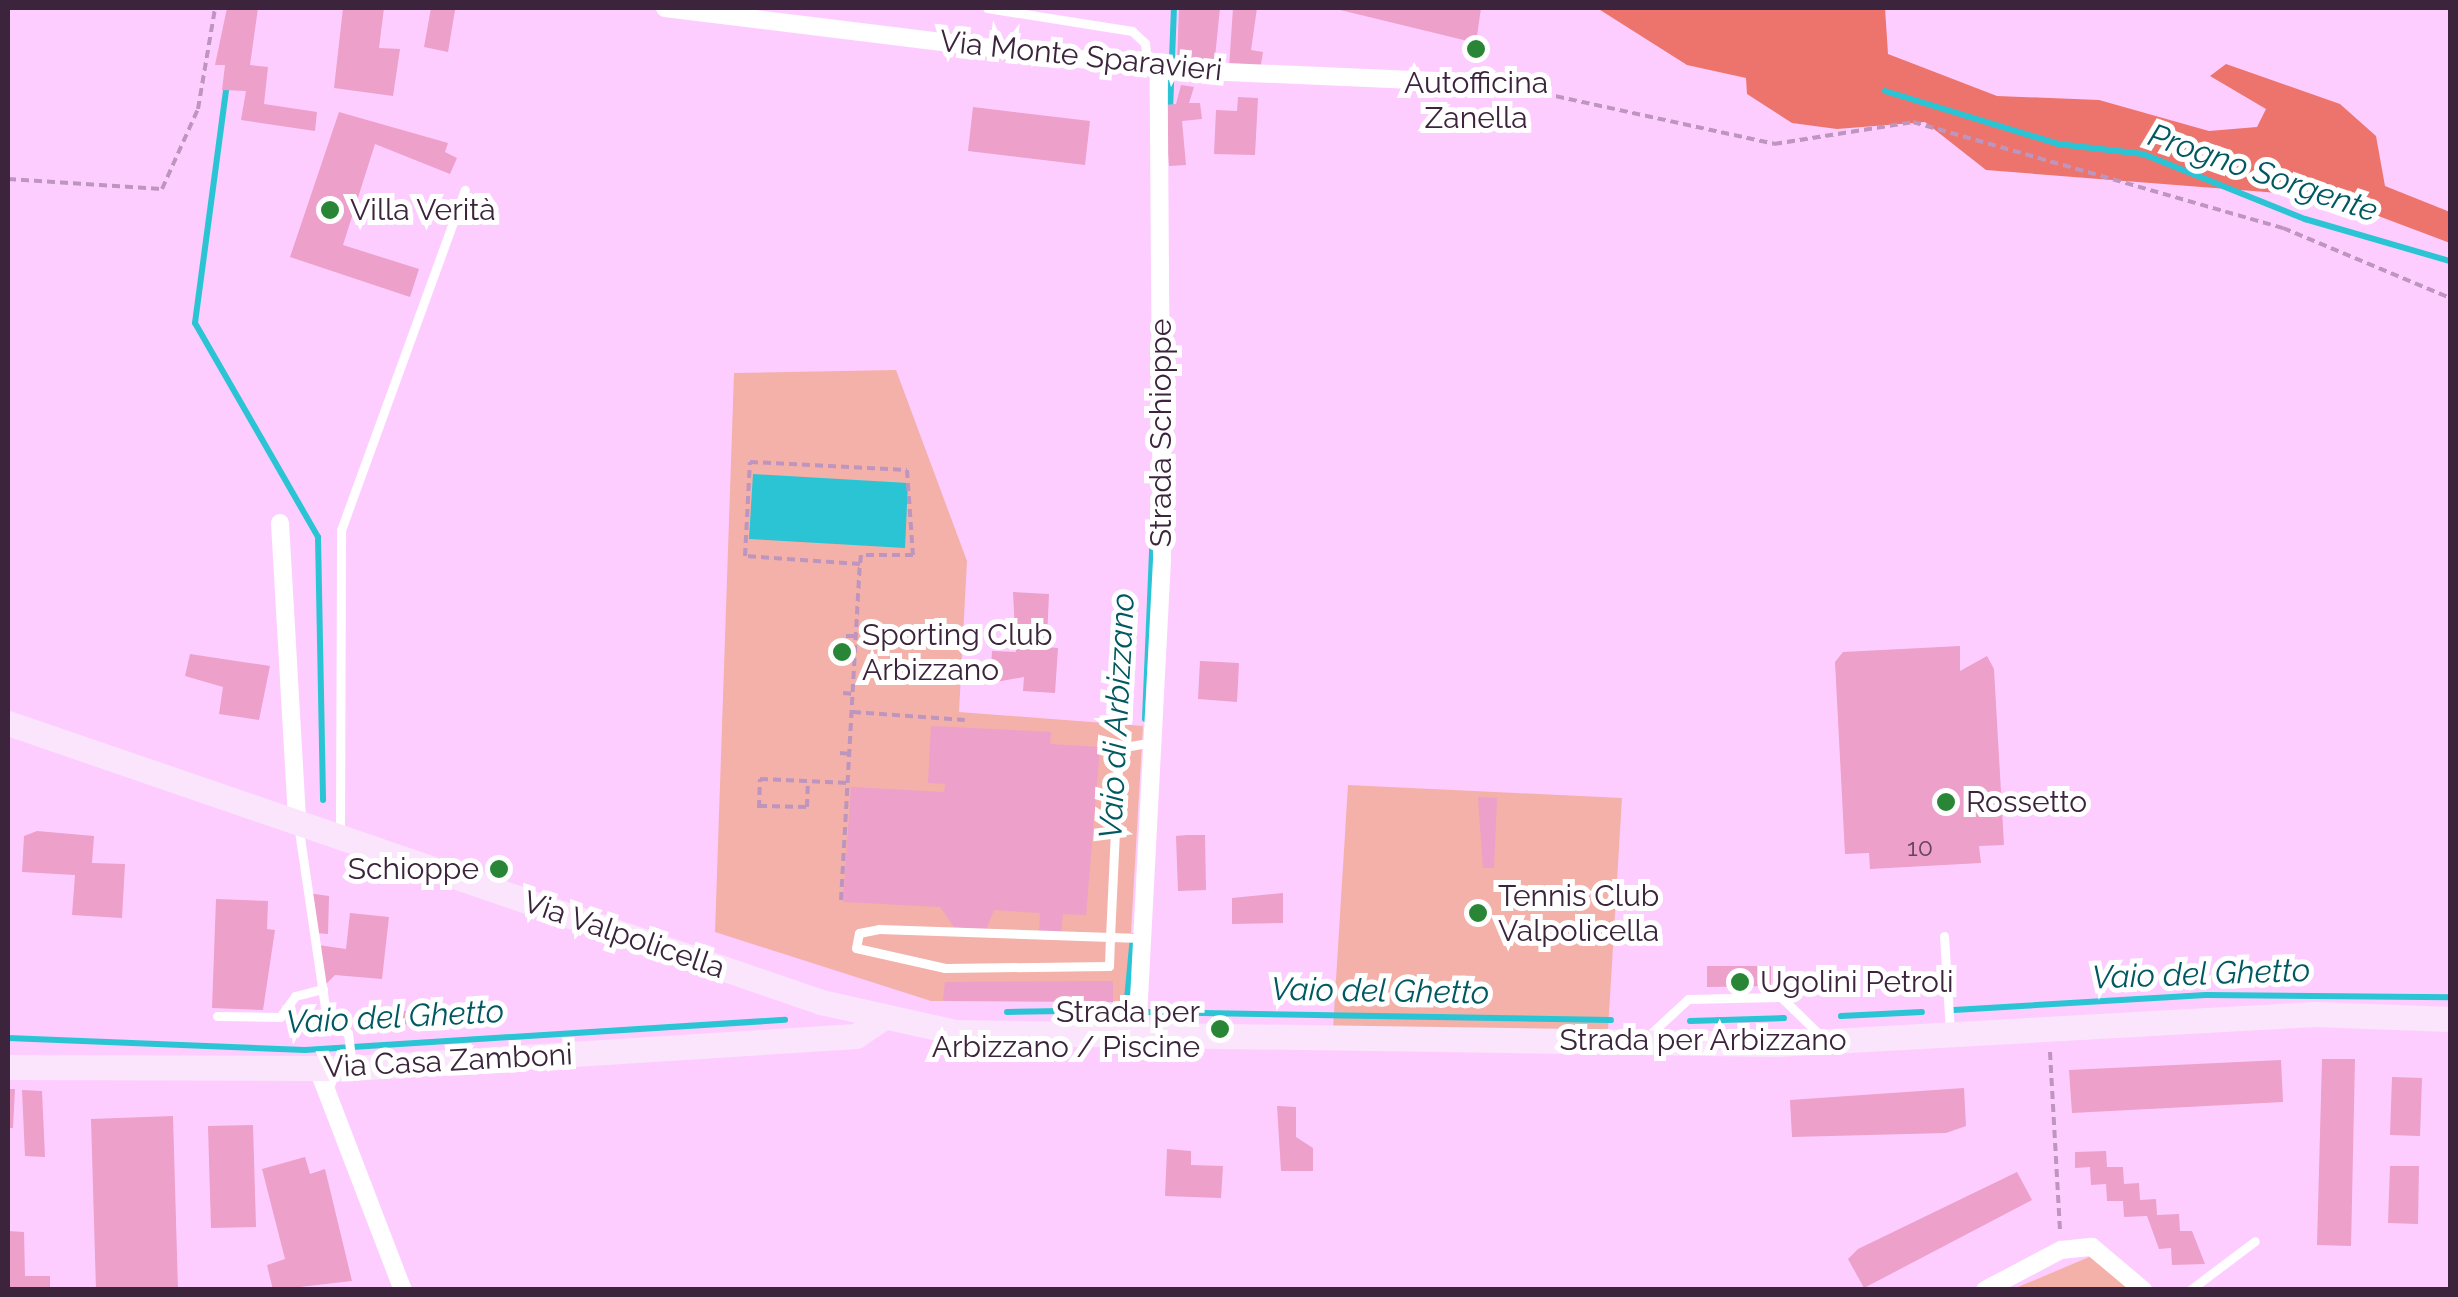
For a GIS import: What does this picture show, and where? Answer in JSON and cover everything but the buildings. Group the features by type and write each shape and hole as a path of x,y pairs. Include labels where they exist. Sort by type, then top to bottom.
{"main road":[{"name":"Via Valpolicella","path":"8,722 881,1019 956,1032"},
{"name":"Strada per Arbizzano","path":"956,1032 1137,1037 1826,1041 2316,1014 2450,1020"},
{"name":"Via Casa Zamboni","path":"8,1067 318,1069 352,1060 856,1036 881,1019"}],"street":[{"name":"Via Monte Sparavieri","path":"665,8 1153,69 1498,84"},
{"name":"Strada Schioppe","path":"1137,1037 1162,559 1153,69"},
{"path":"280,522 292,616 297,819"},
{"path":"318,1069 403,1290"},
{"path":"1985,1290 2061,1250 2092,1247 2143,1290"}],"lane":[{"path":"987,8 1132,31 1145,43 1153,69"},
{"path":"340,834 341,530 465,190"},
{"path":"1142,938 1114,937 879,929 859,933 856,948 945,968 1109,966 1114,937 1119,748 1152,742"},
{"path":"297,819 322,990 334,1027 348,1033 352,1060"},
{"path":"1944,936 1950,1034"},
{"path":"217,1016 280,1017 295,996 322,990"},
{"path":"1641,1042 1688,1000 1781,997 1826,1041"},
{"path":"2190,1290 2255,1241"}],"path":[{"path":"8,179 162,189 198,109 215,8"},
{"path":"1498,84 1774,144 1913,122 2283,228 2450,298"},
{"path":"841,900 861,555 912,555 907,470 750,462 745,556 860,564"},
{"path":"846,636 857,636"},
{"path":"843,693 854,694"},
{"path":"853,712 964,720"},
{"path":"938,717 938,726"},
{"path":"840,753 851,754"},
{"path":"808,781 807,808 759,807 760,779 808,781 849,783"},
{"path":"2048,1028 2061,1250"}],"shaded area":[{"path":"1597,8 1885,8 1888,54 1997,96 2099,100 2209,131 2257,127 2266,109 2210,76 2226,64 2340,104 2376,136 2385,186 2450,212 2450,243 2328,197 1986,170 1925,122 1837,129 1792,123 1747,94 1746,78 1687,65"},
{"name":"Sporting Club Arbizzano","path":"896,370 967,561 959,712 1143,726 1127,1001 931,1001 715,932 734,373"},
{"path":"753,474 908,483 905,548 749,539"},
{"name":"Tennis Club Valpolicella","path":"1348,785 1622,798 1608,1030 1333,1028"},
{"path":"2094,1255 2135,1290 2011,1290"}],"waterway":[{"name":"Vaio di Arbizzano","path":"1170,111 1174,8"},
{"path":"227,83 195,323 318,537 323,800"},
{"name":"Progno Sorgente","path":"1885,91 2058,144 2143,154 2305,219 2450,261"},
{"name":"Vaio di Arbizzano","path":"1145,719 1153,527"},
{"name":"Vaio di Arbizzano","path":"1126,1010 1133,936"},
{"name":"Vaio del Ghetto","path":"1954,1010 2206,995 2450,997"},
{"name":"Vaio del Ghetto","path":"1007,1012 1126,1010"},
{"name":"Vaio del Ghetto","path":"1147,1012 1611,1020"},
{"name":"Vaio del Ghetto","path":"1841,1016 1922,1012"},
{"name":"Vaio del Ghetto","path":"1690,1021 1784,1018"},
{"name":"Vaio del Ghetto","path":"8,1038 305,1050 785,1020"}],"place":[{"name":"Autofficina Zanella","path":"1476,49"},
{"name":"Villa Verità","path":"330,210"},
{"name":"Sporting Club Arbizzano","path":"842,652"},
{"name":"Rossetto","path":"1946,802"},
{"name":"Schioppe","path":"499,869"},
{"name":"Tennis Club Valpolicella","path":"1478,913"},
{"name":"Ugolini Petroli","path":"1740,982"},
{"name":"Strada per Arbizzano / Piscine","path":"1220,1029"}]}
